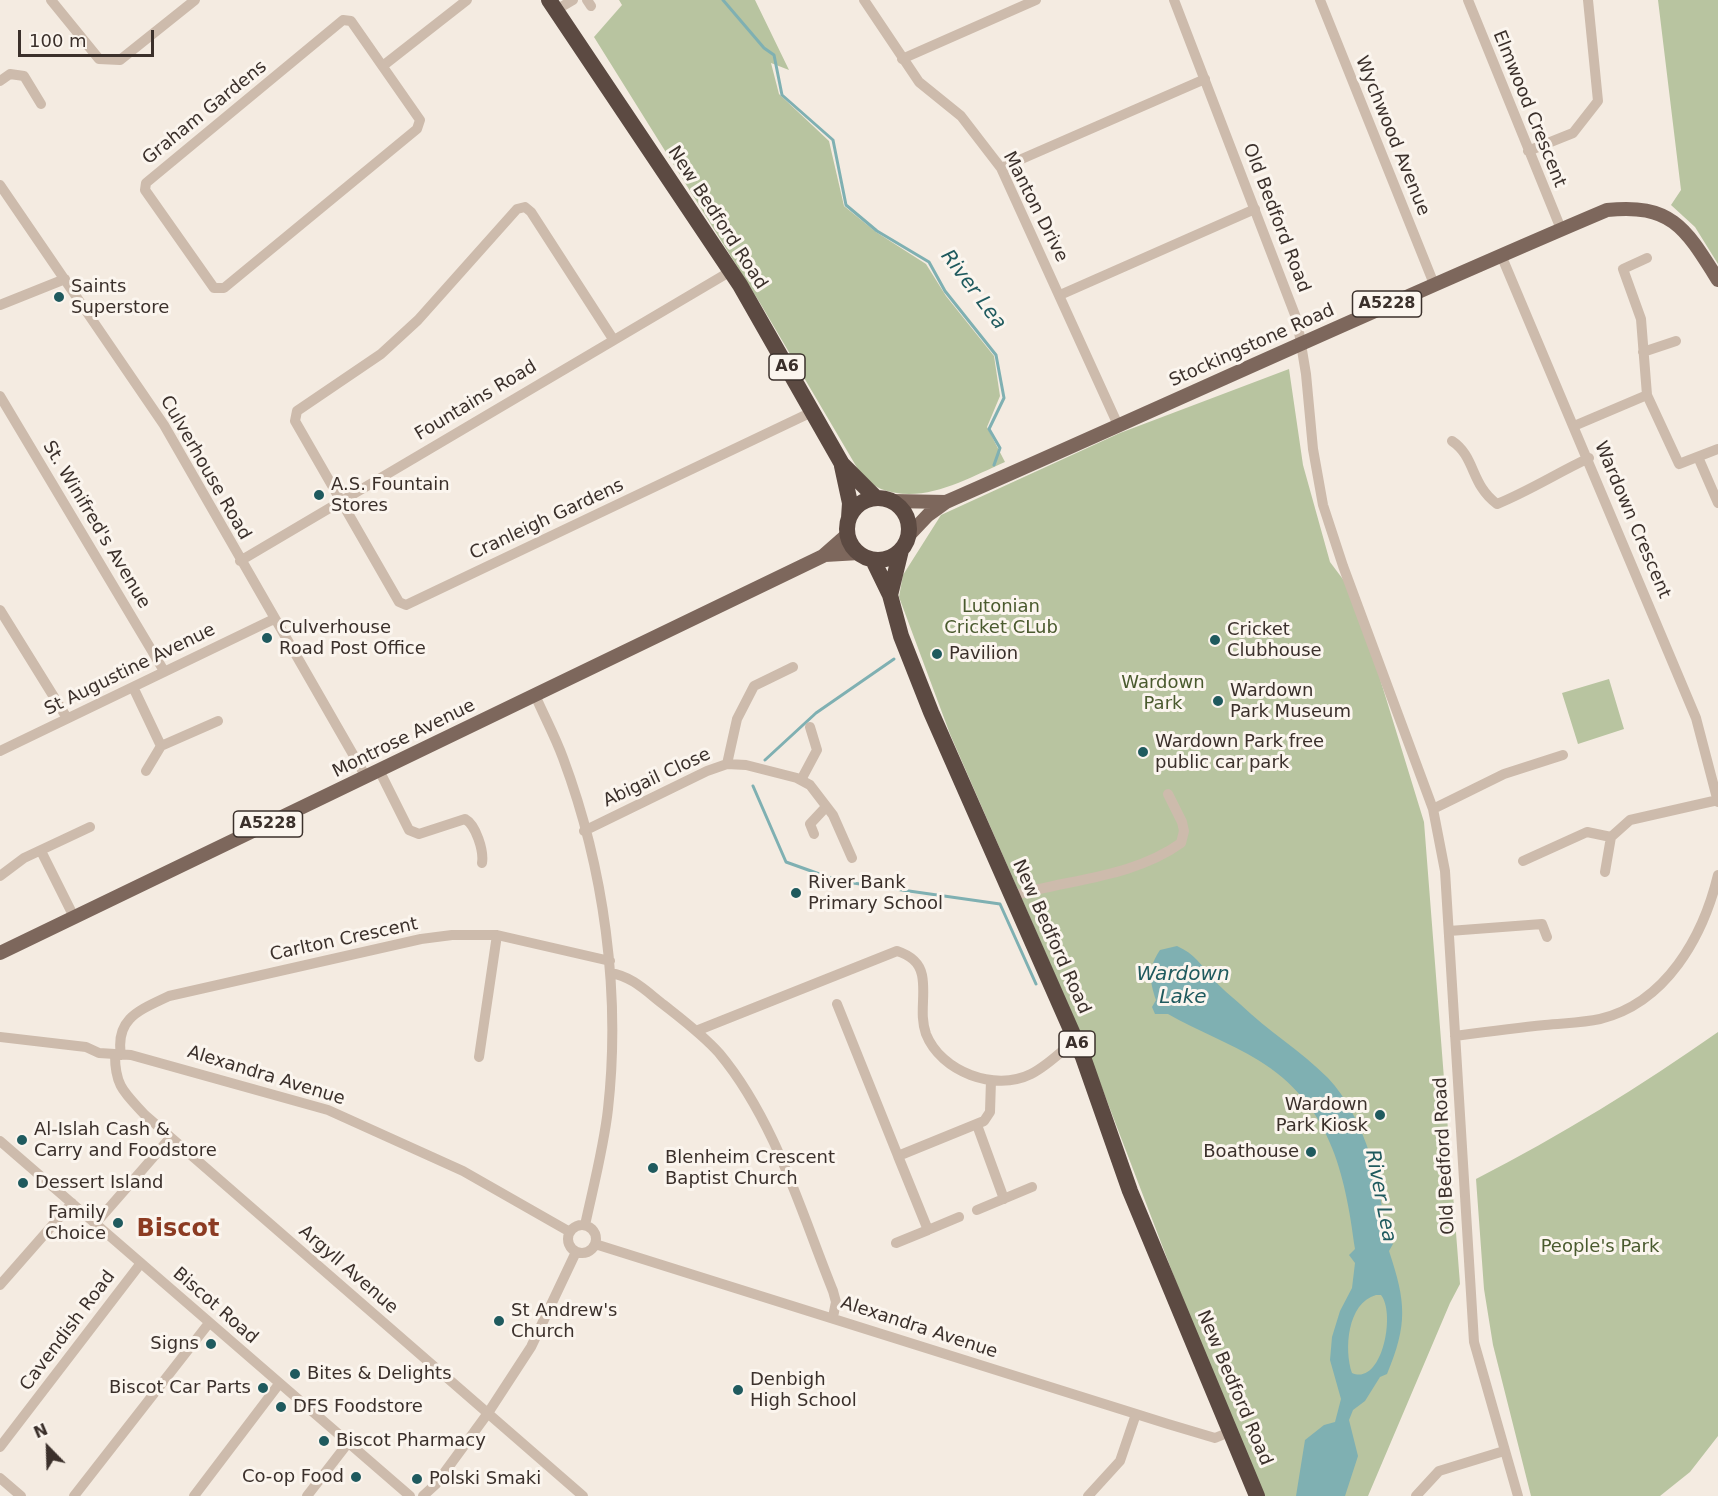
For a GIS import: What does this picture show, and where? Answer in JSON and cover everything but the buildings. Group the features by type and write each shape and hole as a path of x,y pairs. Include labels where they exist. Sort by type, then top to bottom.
{"highway":[{"name":"New Bedford Road","path":"553,5 731,272 814,411 842,464 850,503 849,526"},
{"name":"New Bedford Road","path":"842,464 883,500"},
{"path":"883,500 906,515 905,542 884,560 866,556 849,526 860,504 883,500"},
{"name":"New Bedford Road","path":"890,595 905,542"},
{"name":"New Bedford Road","path":"866,556 890,595 901,636 931,712 1075,1040 1130,1191 1232,1431 1257,1496"}],"main road":[{"name":"Stockingstone Road","path":"905,542 928,515 946,502 1434,284 1606,210 1634,207 1653,211 1675,222 1691,238 1718,280"},
{"name":"Stockingstone Road","path":"883,500 946,502"},
{"name":"Montrose Avenue","path":"823,556 849,526"},
{"name":"Montrose Avenue","path":"0,952 823,556 843,552 866,556"}],"street":[{"path":"51,0 99,59 120,60 195,0"},
{"path":"384,65 467,0"},
{"path":"553,5 573,0"},
{"name":"Manton Drive","path":"864,0 919,82 961,116 1001,168 1118,425"},
{"path":"902,59 1013,5 1036,0"},
{"name":"Old Bedford Road","path":"1174,0 1297,321 1302,343 1313,449 1323,505 1433,809 1442,848 1474,1342 1518,1496"},
{"name":"Wychwood Avenue","path":"1320,0 1434,284"},
{"name":"Elmwood Crescent","path":"1468,0 1561,229"},
{"path":"1528,151 1573,133 1598,101 1588,0"},
{"name":"Graham Gardens","path":"344,20 351,21 384,65 420,120 417,129 224,288 214,288 145,190 146,183 344,20"},
{"path":"0,81 10,74 24,76 41,104"},
{"path":"1001,168 1205,79"},
{"name":"Culverhouse Road","path":"0,185 164,424 240,561 366,777"},
{"name":"Cranleigh Gardens","path":"613,339 531,212 525,207 517,209 418,320 381,354 297,411 295,421 399,602 406,604 814,411"},
{"path":"1060,295 1255,209"},
{"name":"Wardown Crescent","path":"1501,255 1589,458 1696,718 1718,801"},
{"path":"1647,258 1623,269 1641,319 1647,395 1679,464 1718,449"},
{"name":"Fountains Road","path":"240,561 613,339 731,272"},
{"path":"0,305 64,279"},
{"path":"1643,352 1676,341"},
{"path":"1574,426 1647,395"},
{"name":"St. Winifred's Avenue","path":"0,396 164,671"},
{"path":"1452,441 1462,448 1482,494 1497,504 1528,491 1546,478 1589,458"},
{"path":"1698,457 1718,503"},
{"path":"0,610 68,718"},
{"name":"St Augustine Avenue","path":"0,751 274,619"},
{"name":"Abigail Close","path":"584,831 707,771 727,764 737,720 754,686 793,667"},
{"path":"133,687 161,746"},
{"path":"535,695 562,757 584,831 599,889 610,967 612,1037 608,1111 585,1226"},
{"path":"146,771 161,746 218,721"},
{"path":"801,780 817,750 817,743 810,728"},
{"path":"1433,809 1504,774 1563,755"},
{"path":"727,764 746,765 821,788 825,807 833,815 852,858"},
{"path":"379,770 409,830 418,834 465,819 473,828 481,850 482,863"},
{"path":"1012,896 1118,872 1164,855 1181,843 1184,831 1168,794"},
{"path":"1605,872 1611,837 1630,820 1718,801"},
{"path":"814,834 810,824 825,807"},
{"path":"0,876 24,858 90,827"},
{"path":"1523,861 1587,832 1611,837"},
{"path":"41,851 74,917"},
{"path":"1455,1036 1599,1019 1635,1006 1670,976 1698,934 1718,875"},
{"path":"1449,932 1542,924 1547,937"},
{"name":"Carlton Crescent","path":"118,1055 119,1034 123,1025 142,1009 169,996 421,939 452,935 497,935 610,967 629,978 696,1031 731,1069 767,1130 833,1292 836,1302 833,1317"},
{"path":"478,1057 497,935"},
{"path":"696,1031 897,951 916,961 922,975 921,1012 926,1034 935,1052 947,1064 991,1080 1013,1080 1032,1074 1075,1040"},
{"path":"837,1004 928,1230"},
{"name":"Alexandra Avenue","path":"0,1037 86,1047 99,1053 188,1069 328,1110 463,1171 570,1232"},
{"name":"Argyll Avenue","path":"118,1055 115,1076 118,1083 145,1115 583,1496"},
{"path":"898,1156 977,1125 990,1112 991,1080"},
{"path":"977,1125 1004,1199"},
{"path":"95,1224 170,1138"},
{"name":"Biscot Road","path":"0,1142 410,1496"},
{"path":"976,1210 1032,1187"},
{"path":"0,1285 72,1203"},
{"path":"896,1243 959,1217"},
{"path":"576,1226 585,1226 595,1234 595,1244 585,1252 576,1252 569,1245 570,1232 576,1226"},
{"name":"Alexandra Avenue","path":"595,1244 1215,1438 1232,1431"},
{"path":"423,1496 436,1484 488,1413 531,1347 576,1252"},
{"name":"Cavendish Road","path":"0,1447 141,1263"},
{"path":"74,1496 209,1323"},
{"path":"194,1496 279,1384"},
{"path":"1088,1496 1120,1461 1136,1414"},
{"path":"307,1496 348,1443"},
{"path":"1416,1496 1439,1471 1504,1450"},
{"path":"0,1478 21,1496"}],"green space":[{"path":"619,0 755,0 789,70 771,63 779,94 829,141 844,206 876,232 926,264 946,296 994,356 1000,396 987,427 1005,462 944,488 913,494 881,489 872,484 859,471 760,303 594,37 622,5"},
{"path":"1658,0 1718,0 1718,264 1695,227 1671,205 1681,190"},
{"name":"Wardown Park","path":"1289,369 1303,465 1330,562 1354,594 1424,822 1460,1284 1368,1496 1263,1496 1220,1397 1086,1046 950,734 899,597 903,575 941,515 1120,433"},
{"path":"1609,679 1624,729 1578,744 1562,693"},
{"name":"People's Park","path":"1718,1032 1718,1436 1690,1472 1660,1496 1531,1496 1493,1345 1484,1289 1476,1179 1600,1110"}],"water":[{"name":"Wardown Lake","path":"1177,946 1189,953 1226,992 1328,1078 1352,1112 1370,1154 1381,1199 1384,1241 1389,1240 1393,1244 1389,1251 1399,1285 1401,1327 1399,1341 1387,1374 1380,1377 1365,1401 1353,1410 1349,1420 1358,1456 1345,1496 1296,1496 1305,1440 1324,1425 1335,1422 1341,1399 1330,1360 1332,1337 1340,1311 1352,1288 1355,1263 1349,1255 1355,1249 1346,1193 1339,1167 1318,1119 1302,1097 1282,1078 1258,1060 1236,1048 1168,1014 1155,1014 1152,1007 1156,1000 1151,974 1153,962 1160,950","holes":["1381,1295 1387,1317 1383,1346 1371,1369 1362,1374 1352,1373 1348,1340 1354,1317 1366,1300"]}],"waterway":[{"name":"River Lea","path":"723,0 764,48 774,55 782,95 833,140 846,205 877,231 929,262 945,291 996,355 1004,398 989,429 1000,448 994,465"},
{"name":"River Lea","path":"765,760 816,713 894,659"},
{"name":"River Lea","path":"753,786 786,862 839,881 1000,904 1036,984"}],"place":[{"name":"Saints Superstore","path":"59,297"},
{"name":"A.S. Fountain Stores","path":"319,495"},
{"name":"Culverhouse Road Post Office","path":"267,638"},
{"name":"Cricket Clubhouse","path":"1215,640"},
{"name":"Pavilion","path":"937,654"},
{"name":"Wardown Park Museum","path":"1218,701"},
{"name":"Wardown Park free public car park","path":"1143,752"},
{"name":"River Bank Primary School","path":"796,893"},
{"name":"Wardown Park Kiosk","path":"1380,1115"},
{"name":"Al-Islah Cash & Carry and Foodstore","path":"22,1140"},
{"name":"Boathouse","path":"1311,1152"},
{"name":"Blenheim Crescent Baptist Church","path":"653,1168"},
{"name":"Dessert Island","path":"23,1183"},
{"name":"Family Choice","path":"118,1223"},
{"name":"St Andrew's Church","path":"499,1321"},
{"name":"Signs","path":"211,1344"},
{"name":"Bites & Delights","path":"295,1374"},
{"name":"Biscot Car Parts","path":"263,1388"},
{"name":"Denbigh High School","path":"738,1390"},
{"name":"DFS Foodstore","path":"281,1407"},
{"name":"Biscot Pharmacy","path":"324,1441"},
{"name":"Co-op Food","path":"356,1477"},
{"name":"Polski Smaki","path":"417,1479"}],"district":[{"name":"Biscot","path":"178,1230"}],"park label":[{"name":"Lutonian Cricket CLub","path":"1001,617"}]}
